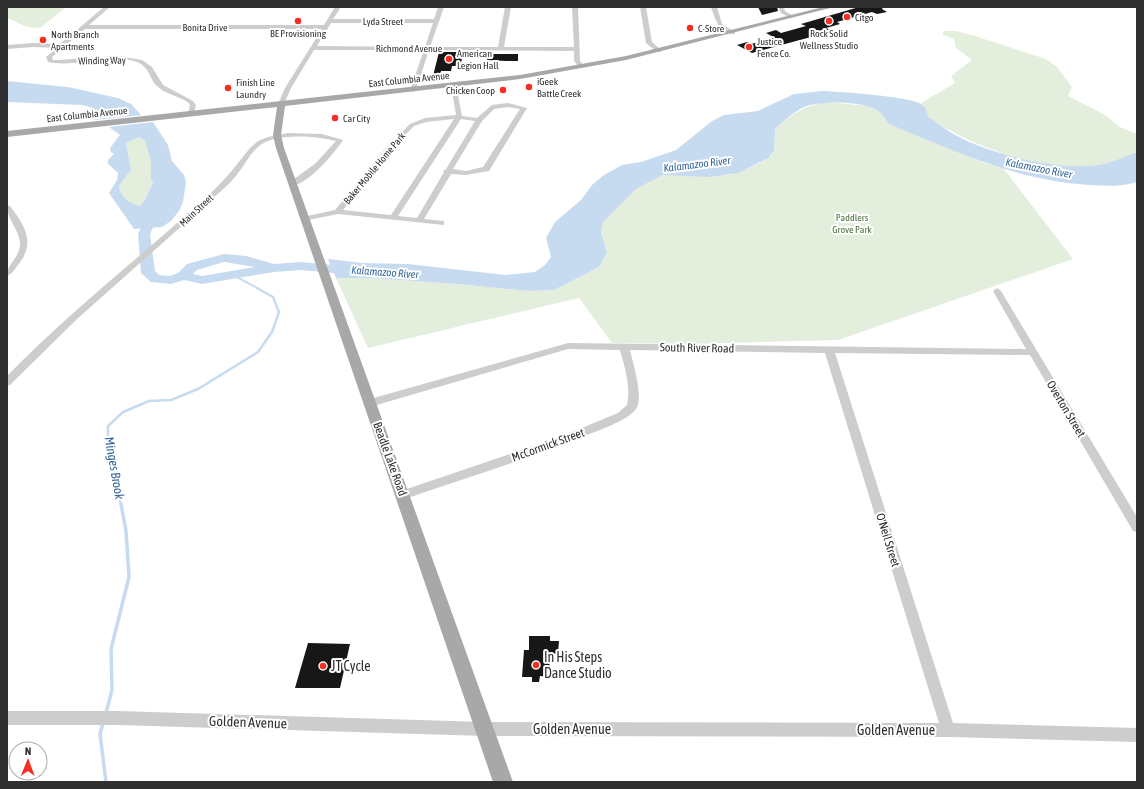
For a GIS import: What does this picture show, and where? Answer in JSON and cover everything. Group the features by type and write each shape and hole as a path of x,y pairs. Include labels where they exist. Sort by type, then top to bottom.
{"main road":[{"name":"East Columbia Avenue","path":"7,134 457,85 582,67 659,51 831,7"},
{"path":"277,135 281,104"},
{"name":"Beadle Lake Road","path":"277,135 292,184 306,219 326,281 503,782"}],"street":[{"path":"7,47 60,47 107,7"},
{"path":"281,104 288,88 338,7"},
{"path":"413,90 441,7"},
{"path":"501,48 508,7"},
{"path":"575,7 576,61 582,67"},
{"path":"643,7 649,43 659,51"},
{"path":"714,7 720,25 733,33"},
{"path":"781,7 783,12 792,17"},
{"name":"Lyda Street","path":"328,24 436,21"},
{"name":"Bonita Drive","path":"84,27 328,24"},
{"name":"Winding Way","path":"60,47 49,57 50,61 58,62 93,59 124,59 139,61 148,65 154,71 154,78 159,84 191,102 193,105 191,114"},
{"name":"Richmond Avenue","path":"314,48 576,49"},
{"path":"393,218 459,117 456,96 454,94 457,85"},
{"path":"419,221 447,171 479,120 492,107 508,105 524,108 486,169 466,174 447,171"},
{"name":"Baker Mobile Home Park","path":"338,212 389,148 412,124 425,120 459,117 479,120"},
{"path":"277,135 340,140 302,179 292,184"},
{"name":"Main Street","path":"7,382 32,355 233,175 254,147 277,135"},
{"path":"7,208 20,227 23,243 23,252 7,273"},
{"name":"Baker Mobile Home Park","path":"306,219 338,212 441,223"},
{"name":"Overton Street","path":"997,291 1137,527"},
{"name":"South River Road","path":"370,403 568,346 1032,352"},
{"name":"McCormick Street","path":"402,495 508,460 593,429 626,413 632,407 633,390 630,365 624,347"},
{"name":"O'Neil Street","path":"829,349 948,730"},
{"name":"Golden Avenue","path":"7,718 118,718 485,729 948,730 1137,735"}],"green space":[{"path":"7,7 66,7 40,28 27,27 7,18"},
{"path":"943,31 956,31 975,36 1046,59 1057,67 1072,87 1068,96 1105,115 1120,127 1137,134 1137,152 1100,165 1082,167 1042,163 1020,158 980,145 962,137 934,121 928,117 921,103 955,83 951,76 972,60 956,48 954,39 943,35"},
{"name":"Paddlers Grove Park","path":"826,102 868,106 879,111 889,124 982,162 1004,169 1073,259 838,340 690,344 612,343 579,298 368,348 336,278 368,278 458,284 529,291 554,290 599,267 607,252 601,232 603,222 636,189 663,175 729,175 754,166 767,159 774,151 775,129 798,111"},
{"path":"139,137 145,141 151,162 151,179 153,183 140,206 133,204 126,199 119,186 131,170 126,143"}],"water":[{"path":"7,81 68,87 118,98 131,104 141,115 95,120 94,108 82,105 7,102"},
{"path":"823,91 874,95 914,101 924,106 928,117 962,139 981,147 1032,161 1068,166 1099,165 1137,152 1137,182 1131,184 1101,186 1037,178 962,154 889,124 879,111 870,107 851,103 830,102 811,105 796,111 775,129 774,151 768,158 738,173 710,177 663,175 636,189 603,222 601,232 607,252 599,267 554,290 529,291 458,284 368,278 336,278 328,259 363,263 408,264 506,275 535,272 545,265 551,257 546,238 555,222 581,200 592,185 604,175 622,165 641,162 676,150 712,121 724,115 758,111 794,94"},
{"path":"153,122 168,145 172,161 184,175 186,182 183,202 179,211 171,221 162,227 134,229 109,193 117,180 118,173 108,164 108,160 114,154 111,152 110,148 120,135 109,127","holes":["139,137 145,141 151,162 151,179 153,183 140,206 133,204 126,199 119,186 131,170 126,143"]}],"building":[{"path":"758,7 777,7 778,11 762,15"},
{"path":"859,7 883,7 882,9 887,12 877,14 872,12 837,22 840,24 826,28 837,33 827,36 822,34 752,53 737,45 747,42 751,44 775,38 766,33 776,30 781,33 806,26 801,24"},
{"name":"American Legion Hall","path":"439,52 464,52 460,66 452,66 451,71 441,71 440,76 433,76"},
{"path":"488,54 518,54 518,61 487,60"},
{"name":"In His Steps Dance Studio","path":"529,636 550,636 550,641 559,641 558,654 550,654 549,677 540,676 539,682 532,682 532,677 522,677 524,650 529,650"},
{"name":"JT Cycle","path":"308,643 350,644 340,688 295,688"}],"waterway":[{"name":"Kalamazoo River","path":"156,208 144,234 148,273 156,279 171,280 183,276"},
{"name":"Kalamazoo River","path":"183,276 192,267 224,258 246,260 274,268 301,266 353,271"},
{"name":"Kalamazoo River","path":"183,276 202,280 273,268"},
{"name":"Minges Brook","path":"235,276 259,289"},
{"name":"Minges Brook","path":"121,505 108,439 108,426 123,412 149,401 171,400 198,389 258,352 272,332 279,312 273,297 257,288"},
{"name":"Minges Brook","path":"106,713 112,690 111,649 129,577 126,531 121,504"},
{"name":"Minges Brook","path":"103,723 100,734 106,782"}],"place":[{"name":"Citgo","path":"847,17"},
{"name":"BE Provisioning","path":"298,21"},
{"name":"Rock Solid Wellness Studio","path":"829,21"},
{"name":"C-Store","path":"690,28"},
{"name":"North Branch Apartments","path":"43,40"},
{"name":"Justice Fence Co.","path":"749,47"},
{"name":"American Legion Hall","path":"449,59"},
{"name":"iGeek Battle Creek","path":"529,87"},
{"name":"Finish Line Laundry","path":"228,88"},
{"name":"Chicken Coop","path":"503,90"},
{"name":"Car City","path":"335,118"},
{"name":"In His Steps Dance Studio","path":"536,665"},
{"name":"JT Cycle","path":"323,666"}]}
